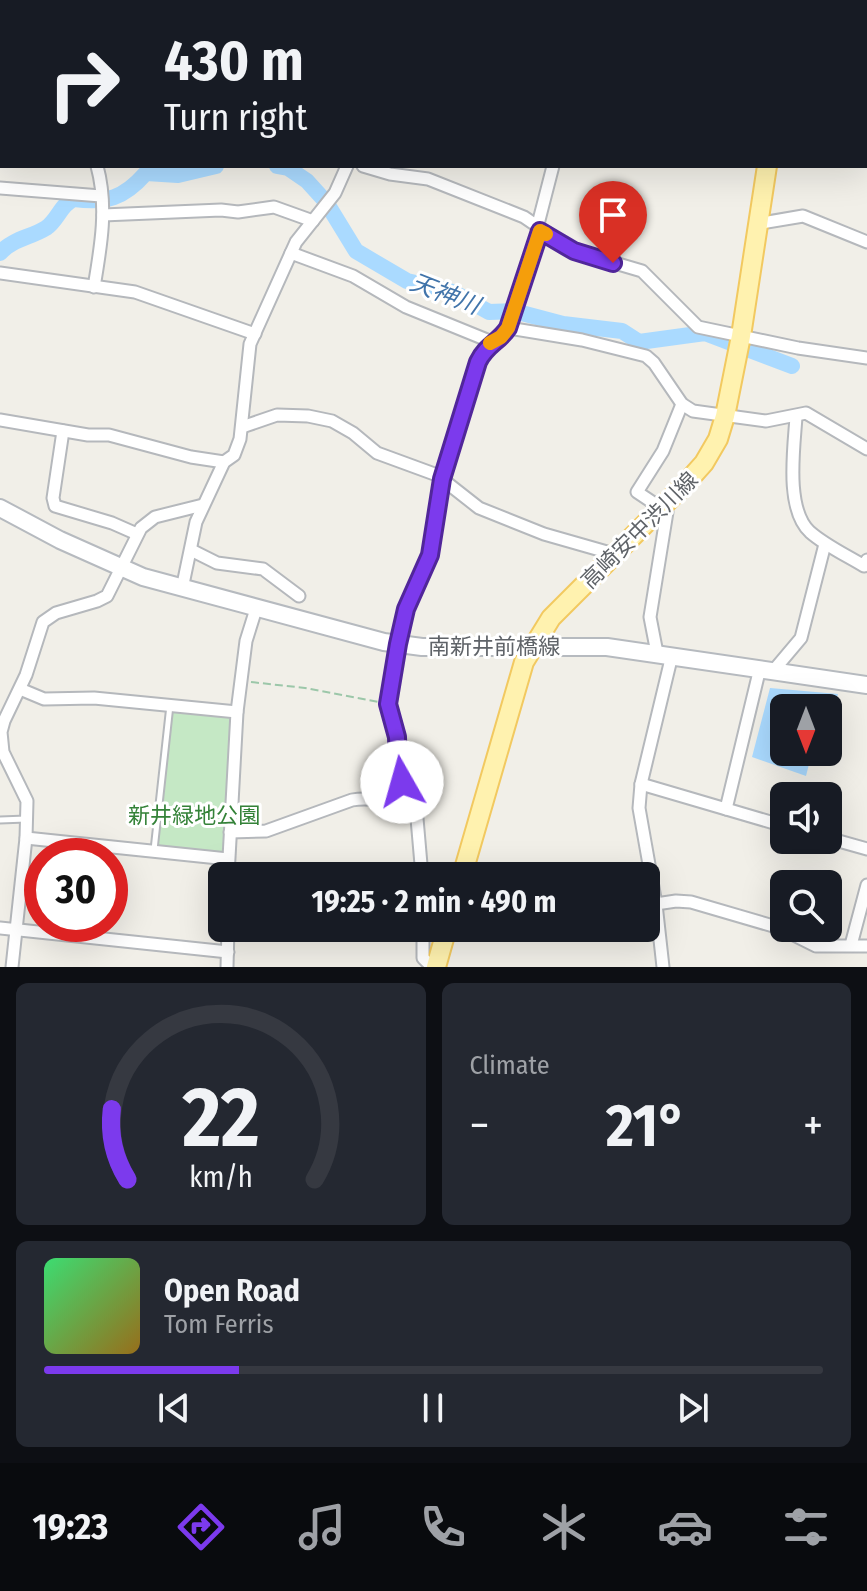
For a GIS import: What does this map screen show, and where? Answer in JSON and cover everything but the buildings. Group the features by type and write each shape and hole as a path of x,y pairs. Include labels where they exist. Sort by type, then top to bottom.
{"main road":[{"name":"高崎安中渋川線","path":"466,862 524,662 532,646 551,618 704,463 718,439 739,343 767,168"},
{"name":"南新井前橋線","path":"0,508 121,569 182,589 398,644 422,647 607,647 867,685"},
{"path":"434,967 442,942"}],"street":[{"path":"94,287 103,215 97,168"},
{"path":"182,589 196,522 224,462 234,455 242,427 250,344 300,236 335,193 346,168"},
{"path":"377,168 428,179 515,213 574,251 642,271 698,327 739,343 867,358"},
{"path":"421,862 416,807 398,766 397,737 388,704 398,644 406,609 430,555 442,479 478,362 492,342 508,328 539,230 553,168"},
{"path":"0,188 101,196"},
{"path":"103,215 238,212 274,207 313,221"},
{"path":"756,224 803,216 867,242"},
{"path":"291,253 367,283 406,307 492,342"},
{"path":"0,273 135,292 255,334"},
{"path":"508,328 582,340 646,356 682,404 693,411 766,421 806,413 867,449"},
{"path":"649,862 639,808 664,654 650,617 667,512 637,492 663,451 682,404"},
{"path":"242,427 277,415 332,421 377,453 442,479 468,501 491,514 544,534 614,554"},
{"path":"796,417 792,476 794,496 807,530 864,566 867,560"},
{"path":"0,420 109,435 191,457 224,462"},
{"path":"63,431 53,498 55,506 137,534"},
{"path":"26,838 27,801 5,770 1,732 6,702 20,689 43,622 48,617 107,596 137,534 155,517 203,505"},
{"path":"726,809 767,669 801,638 825,544"},
{"path":"191,550 217,563 263,569 299,596"},
{"path":"128,848 228,859 237,712 246,641 256,609"},
{"path":"20,689 44,699 94,698 237,712"},
{"path":"641,784 770,822"},
{"path":"230,832 266,831 367,797 384,803 416,807"},
{"path":"842,842 867,849"},
{"path":"12,967 24,856"},
{"path":"851,945 867,885"},
{"path":"660,903 691,902 780,928 816,946 867,946"},
{"path":"0,928 228,952"},
{"path":"660,940 663,967"},
{"path":"227,967 228,942"},
{"path":"423,942 423,958 434,967"}],"lane":[{"path":"154,851 170,705"},
{"path":"0,820 27,819"}],"path":[{"path":"242,681 305,688 388,704"}],"green space":[{"name":"新井緑地公園","path":"172,709 234,716 223,854 158,846"}],"water":[{"path":"770,688 838,694 770,694 770,763 752,757"},
{"path":"778,766 808,766 806,776"}],"waterway":[{"name":"天神川","path":"0,253 11,244 46,228 74,199 114,197 130,189 146,173 178,175 208,168"},
{"name":"天神川","path":"288,168 307,181 326,202 356,251 407,281 453,292 489,312 514,311 563,324 622,331 639,342 705,333 792,366"}],"slow traffic":[{"path":"490,343 501,337 508,328 540,231 546,234"}],"route":[{"path":"402,782 397,737 388,704 390,687 406,609 433,545 442,479 478,362 486,348 508,328 540,231 574,251 613,263"}]}
